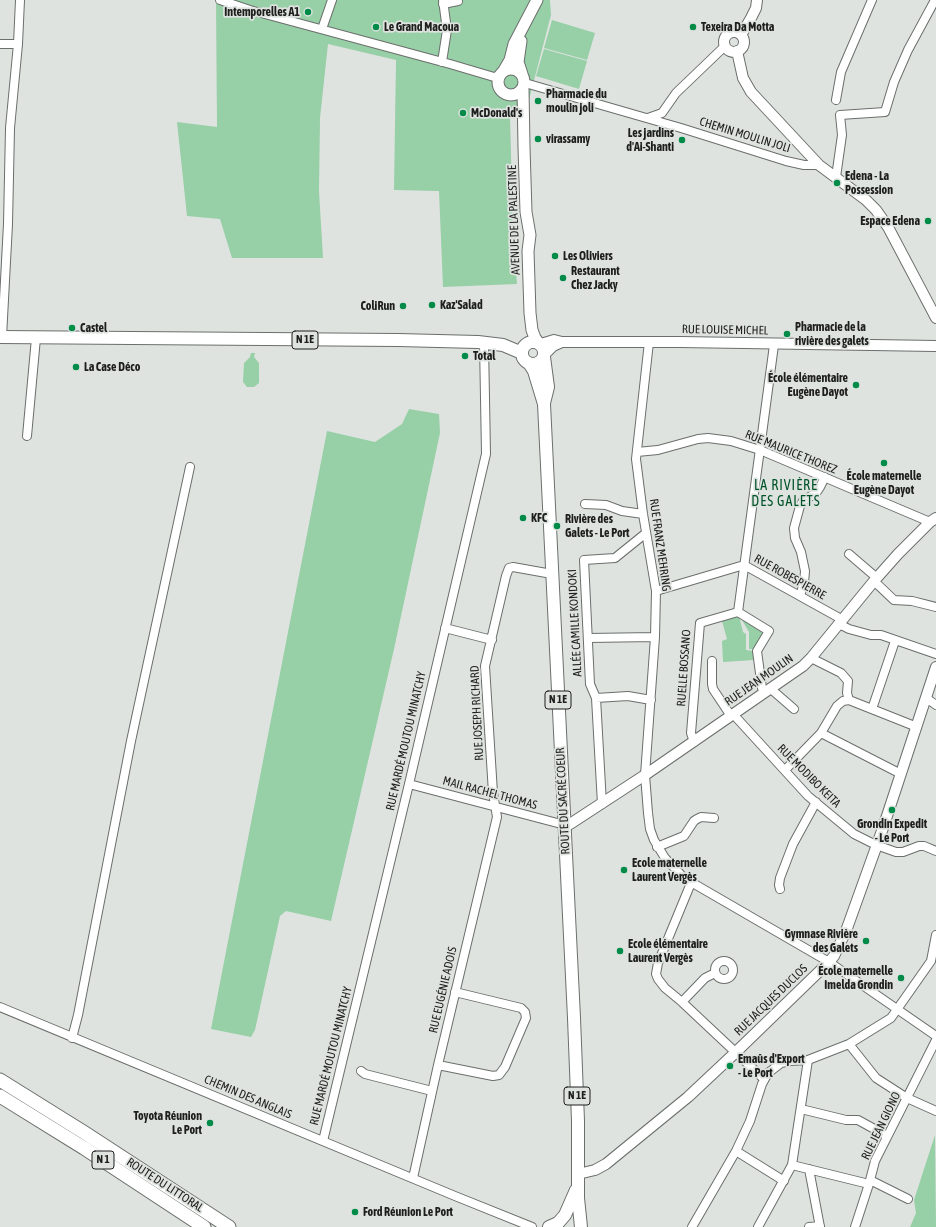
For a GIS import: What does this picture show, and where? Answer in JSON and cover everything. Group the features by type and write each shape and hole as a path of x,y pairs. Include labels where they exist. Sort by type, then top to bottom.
{"highway":[{"name":"ROUTE DU LITTORAL","path":"0,1080 85,1133 228,1227"},
{"name":"ROUTE DU LITTORAL","path":"0,1096 84,1148 204,1227"}],"main road":[{"path":"523,82 518,94 510,95 505,94 499,88 498,84 501,74 510,60 514,44 537,0"},
{"path":"521,31 521,44 518,62 523,82 523,127"},
{"path":"501,74 511,69 515,69 523,82"},
{"path":"510,95 518,106 523,127"},
{"name":"AVENUE DE LA PALESTINE","path":"523,127 526,212 530,235 528,251 530,313 532,330 535,338 534,350"},
{"name":"N 1E","path":"1,338 384,340 481,343 504,339 534,350"},
{"name":"ROUTE DU SACRÉ COEUR","path":"534,350 534,371 544,404 577,1081 578,1198 581,1227"},
{"path":"549,1227 558,1223 565,1215 578,1180"},
{"name":"ROUTE DU SACRÉ COEUR","path":"578,1198 588,1227"}],"street":[{"path":"1,338 4,204 18,44 20,0"},
{"path":"220,0 250,10 494,77 501,74"},
{"path":"322,29 332,0"},
{"path":"442,62 447,30 443,2 458,0"},
{"path":"741,35 756,8 757,0"},
{"path":"836,100 841,72 872,0"},
{"path":"836,177 842,134 840,115 885,112 894,82 908,50 935,0"},
{"path":"733,32 741,35 744,40 743,46 737,51 730,51 724,40 727,35 733,32"},
{"path":"0,44 18,44"},
{"path":"648,118 662,113 676,93 726,46"},
{"path":"737,51 743,78 748,88 819,165 866,200 876,210 888,227 936,318"},
{"name":"CHEMIN MOULIN JOLI","path":"523,82 648,118 786,161 804,165 819,165"},
{"path":"662,113 664,123"},
{"path":"27,436 36,338"},
{"name":"RUE LOUISE MICHEL","path":"534,350 554,340 562,342 936,346"},
{"name":"RUE FRANZ MEHRING","path":"649,342 638,452 636,459 643,514 656,591 655,637 646,775 646,798 650,829 657,847 675,869 691,883 829,962 936,1036"},
{"name":"RUE MARDÉ MOUTOU MINATCHY","path":"323,1141 409,784 486,454 481,343"},
{"path":"774,345 738,612 769,631 757,651 762,688 794,709"},
{"name":"RUE MAURICE THOREZ","path":"638,452 658,450 708,438 731,441 760,450 933,520"},
{"path":"72,1038 78,1015 131,741 190,467"},
{"path":"800,596 804,583 805,570 801,552 794,533 796,522 800,506 803,501 816,493 825,477"},
{"path":"585,504 606,505 622,511 643,514"},
{"name":"RUE JEAN MOULIN","path":"565,825 570,824 646,775 793,674 811,658 875,579 933,520"},
{"name":"ALLÉE CAMILLE KONDOKI","path":"602,804 596,698 590,684 584,560 615,558 646,532"},
{"path":"849,554 894,600 912,601 936,607"},
{"name":"RUE ROBESPIERRE","path":"656,591 744,565 800,596 841,622 849,629 871,635 881,635 936,654"},
{"name":"RUE JOSEPH RICHARD","path":"496,807 493,793 485,666 506,576 509,568 520,567 552,574"},
{"name":"RUELLE BOSSANO","path":"694,742 691,733 700,623 738,612"},
{"path":"445,628 492,640"},
{"path":"588,638 655,637"},
{"path":"872,709 895,641"},
{"path":"811,658 841,673 848,681 848,700"},
{"name":"RUE MODIBO KEITA","path":"712,661 713,688 732,715 816,802 854,834 876,845 896,852 903,852 919,846 924,846 936,851"},
{"name":"RUE JACQUES DUCLOS","path":"578,1180 606,1164 688,1097 834,956 846,931 901,774 936,667"},
{"path":"596,698 628,696 651,700"},
{"path":"926,698 936,705"},
{"path":"785,770 821,733 837,706 843,701 848,700 917,727"},
{"path":"821,733 901,774"},
{"name":"MAIL RACHEL THOMAS","path":"409,784 565,825"},
{"path":"780,889 780,878 793,844 816,802"},
{"name":"RUE EUGÉNIE ADOIS","path":"413,1178 438,1065 497,817 496,807"},
{"path":"657,847 684,836 697,819 714,818"},
{"path":"691,883 658,962 656,974 660,983 764,1079"},
{"path":"692,1227 736,1152 750,1121 764,1079 768,1073 781,1063 808,1060 850,1044 891,1018 931,962 936,935"},
{"path":"682,1002 705,978 712,974 716,974"},
{"path":"438,1065 493,1076 499,1075 505,1067 526,1020 525,1012 521,1008 455,992"},
{"name":"CHEMIN DES ANGLAIS","path":"0,1007 532,1227"},
{"name":"RUE JEAN GIONO","path":"855,1227 870,1182 875,1161 936,1040"},
{"path":"850,1044 876,1078 907,1098 936,1111"},
{"path":"758,1227 792,1165 808,1060"},
{"path":"361,1071 365,1074 432,1091"},
{"path":"801,1109 846,1120 858,1120 887,1136"},
{"path":"736,1152 784,1181"},
{"path":"792,1165 870,1182 908,1199"},
{"path":"809,1227 820,1227 810,1169"}],"green space":[{"path":"216,0 550,0 551,15 525,115 514,115 510,117 513,231 517,284 443,287 439,191 394,190 396,60 328,44 320,118 319,191 323,258 232,258 220,219 187,216 177,122 217,127"},
{"path":"552,20 595,33 587,60 544,48"},
{"path":"544,49 587,61 579,89 536,76"},
{"path":"251,353 255,353 254,357 259,363 259,383 254,387 247,387 243,382 244,363 250,357"},
{"path":"409,409 439,414 440,433 394,649 331,921 286,911 280,916 255,1030 251,1037 211,1029 327,431 375,442 402,424"},
{"path":"741,614 761,627 765,635 756,649 749,649 749,632 743,622"},
{"path":"739,616 743,632 746,634 746,650 754,651 754,660 723,662 722,641 727,639 722,621"},
{"path":"935,1135 936,1227 910,1227 916,1213 914,1200"}],"place":[{"name":"Intemporelles A1","path":"308,12"},
{"name":"Le Grand Macoua","path":"376,27"},
{"name":"Texeira Da Motta","path":"693,27"},
{"name":"Pharmacie du moulin joli","path":"538,101"},
{"name":"McDonald's","path":"463,113"},
{"name":"virassamy","path":"538,139"},
{"name":"Les jardins d'Ai-Shanti","path":"682,140"},
{"name":"Edena - La Possession","path":"837,183"},
{"name":"Espace Edena","path":"928,221"},
{"name":"Les Oliviers","path":"555,256"},
{"name":"Restaurant Chez Jacky","path":"563,278"},
{"name":"Kaz'Salad","path":"432,305"},
{"name":"ColiRun","path":"403,306"},
{"name":"Castel","path":"72,328"},
{"name":"Pharmacie de la rivière des galets","path":"787,334"},
{"name":"Total","path":"465,356"},
{"name":"La Case Déco","path":"76,367"},
{"name":"École élémentaire Eugène Dayot","path":"856,385"},
{"name":"École maternelle Eugène Dayot","path":"884,463"},
{"name":"KFC","path":"523,518"},
{"name":"Rivière des Galets - Le Port","path":"557,526"},
{"name":"Grondin Expedit - Le Port","path":"892,810"},
{"name":"Ecole maternelle Laurent Vergès","path":"624,870"},
{"name":"Gymnase Rivière des Galets","path":"866,941"},
{"name":"Ecole élémentaire Laurent Vergès","path":"620,951"},
{"name":"École maternelle Imelda Grondin","path":"901,978"},
{"name":"Emaûs d'Export - Le Port","path":"730,1066"},
{"name":"Toyota Réunion Le Port","path":"210,1123"},
{"name":"Ford Réunion Le Port","path":"355,1212"}],"district":[{"name":"LA RIVIÈRE DES GALETS","path":"786,494"}]}
